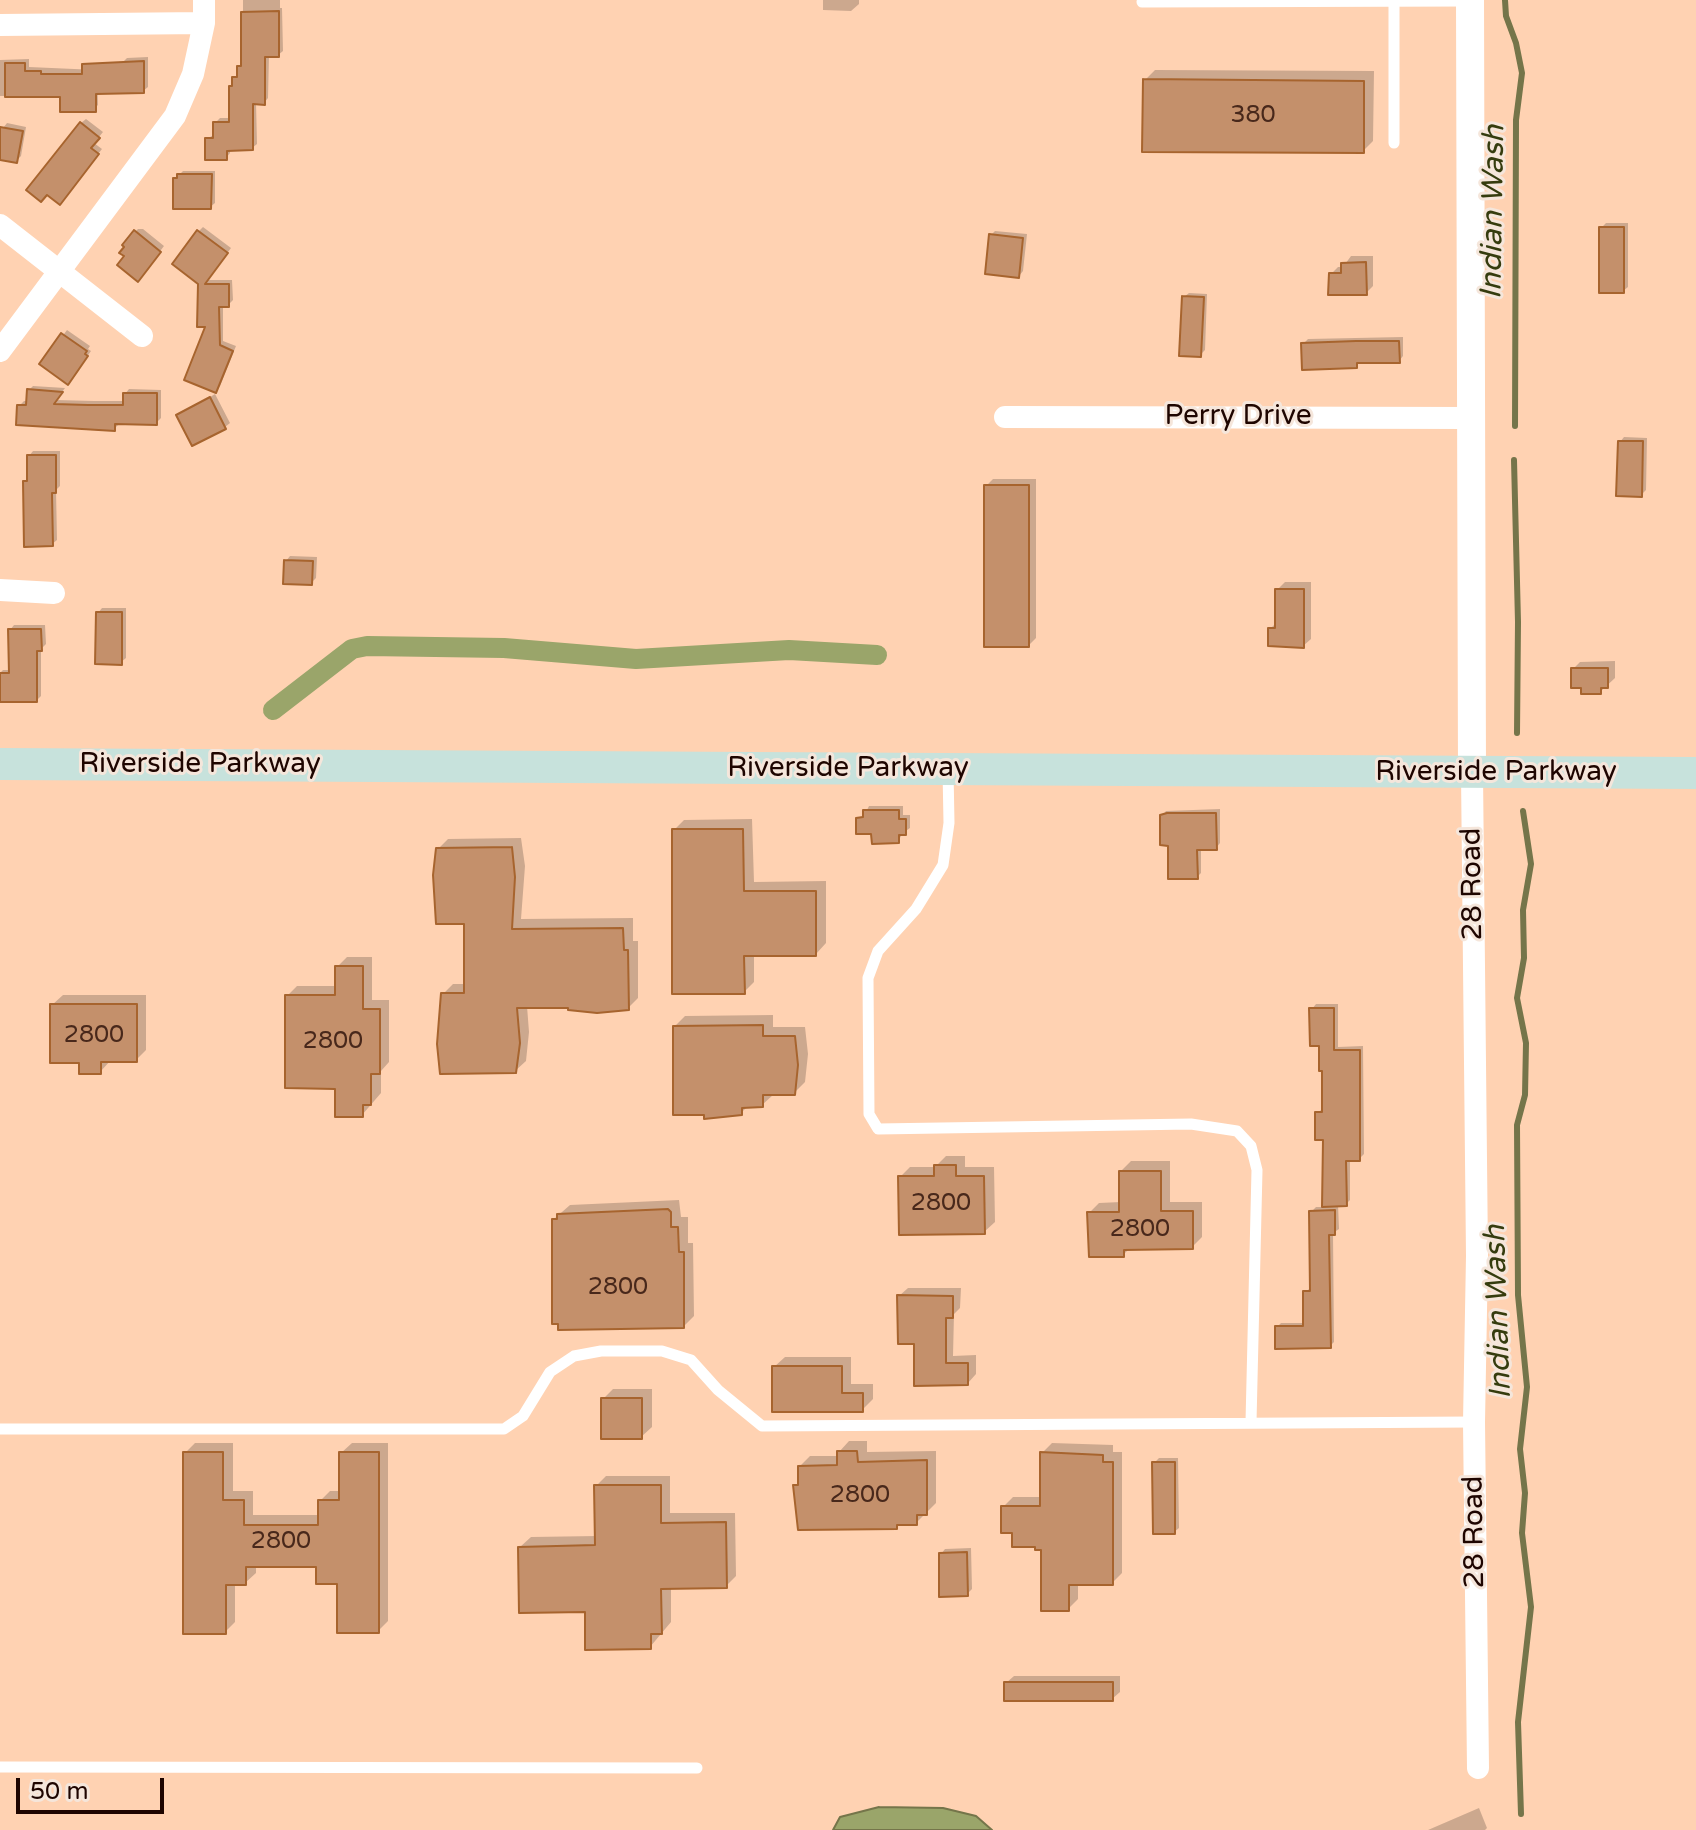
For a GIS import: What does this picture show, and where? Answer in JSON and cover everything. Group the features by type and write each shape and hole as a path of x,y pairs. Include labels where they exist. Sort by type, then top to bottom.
{"main road":[{"name":"Riverside Parkway","path":"0,764 1696,773"}],"street":[{"path":"0,351 175,116 193,74 204,23 204,0"},
{"name":"28 Road","path":"1470,1 1477,1256 1474,1422 1478,1768"},
{"path":"0,25 204,23"},
{"path":"0,225 142,336"},
{"name":"Perry Drive","path":"1005,417 1470,418"},
{"path":"0,590 54,593"}],"lane":[{"path":"1394,1 1394,143"},
{"path":"1142,2 1470,1"},
{"path":"948,770 949,823 943,865 916,909 878,951 868,978 869,1114 878,1129 1191,1124 1237,1131 1251,1146 1257,1170 1251,1422"},
{"path":"0,1429 504,1429 523,1416 550,1372 574,1356 601,1351 662,1351 691,1360 718,1390 762,1426 1474,1422"},
{"path":"0,1767 697,1768"}],"shaded area":[{"path":"879,1807 943,1808 976,1816 992,1830 833,1830 840,1817"}],"building":[{"path":"279,11 279,57 265,57 265,105 253,104 253,150 227,151 227,160 205,160 205,138 213,138 213,122 229,122 229,86 232,86 232,77 237,77 237,66 241,66 241,12"},
{"path":"144,61 144,93 96,94 96,112 60,112 60,97 5,97 5,63 25,63 25,71 41,71 41,74 82,74 82,64"},
{"path":"1143,79 1364,81 1364,153 1142,152"},
{"path":"80,122 100,138 91,148 99,154 60,205 47,195 41,202 26,190"},
{"path":"0,127 23,131 17,163 0,160"},
{"path":"177,174 212,174 211,209 173,209 173,178 177,178"},
{"path":"1599,227 1624,227 1624,293 1599,293"},
{"path":"134,230 161,252 138,282 117,265 124,256 119,253 124,247 122,245"},
{"path":"197,230 228,253 205,284 229,284 229,307 219,307 220,345 233,351 216,393 184,380 205,327 197,327 198,284 172,264"},
{"path":"989,234 1023,238 1019,278 985,274"},
{"path":"1366,262 1367,295 1328,295 1329,273 1341,273 1341,263"},
{"path":"1182,296 1204,297 1201,357 1179,356"},
{"path":"61,333 87,351 85,354 88,356 68,385 39,364"},
{"path":"1399,341 1400,363 1357,363 1357,368 1302,370 1301,343"},
{"path":"27,389 63,392 54,404 123,405 123,393 157,393 157,425 115,424 115,431 16,425 17,405 26,405"},
{"path":"210,397 226,429 192,446 176,415"},
{"path":"1618,441 1643,441 1642,497 1616,496"},
{"path":"27,455 56,455 56,493 52,493 53,546 24,547 23,481 27,481"},
{"path":"984,485 1029,485 1029,647 984,647"},
{"path":"284,560 313,561 312,585 283,584"},
{"path":"1275,589 1304,589 1304,648 1268,646 1268,628 1275,628"},
{"path":"96,612 122,612 122,665 95,664"},
{"path":"8,629 41,629 42,651 37,651 37,702 0,702 0,673 9,673"},
{"path":"1571,668 1608,668 1608,688 1601,688 1601,694 1581,694 1581,688 1571,688"},
{"path":"863,810 899,810 899,819 906,819 906,835 899,835 899,843 872,844 871,834 856,834 856,818 863,817"},
{"path":"1216,813 1217,850 1197,850 1198,879 1168,879 1168,846 1160,845 1160,815"},
{"path":"672,829 743,829 744,891 816,891 816,956 744,956 745,994 672,994"},
{"path":"512,847 515,877 512,929 623,928 624,950 628,950 629,1010 597,1013 568,1008 517,1008 520,1043 516,1073 440,1074 437,1044 441,993 464,993 464,924 436,924 433,875 436,848"},
{"path":"335,966 363,966 363,1009 380,1009 380,1074 371,1074 371,1105 363,1105 363,1117 335,1117 335,1089 285,1088 285,995 335,995"},
{"path":"50,1004 137,1004 137,1062 101,1062 101,1074 79,1074 79,1063 50,1063"},
{"path":"1309,1008 1334,1008 1334,1050 1360,1050 1360,1161 1346,1161 1347,1206 1322,1207 1323,1140 1315,1140 1315,1112 1322,1112 1322,1071 1319,1071 1319,1046 1310,1046"},
{"path":"763,1025 763,1036 795,1036 798,1065 795,1095 763,1095 763,1107 742,1108 742,1115 704,1119 704,1115 673,1115 673,1026"},
{"path":"934,1165 956,1165 956,1176 984,1176 985,1234 899,1235 898,1176 934,1176"},
{"path":"1119,1171 1161,1171 1161,1211 1193,1211 1193,1249 1124,1250 1124,1257 1089,1257 1087,1212 1119,1212"},
{"path":"668,1209 671,1212 671,1227 678,1227 679,1252 684,1252 684,1328 558,1330 558,1324 552,1324 552,1219 557,1219 557,1214"},
{"path":"1335,1210 1335,1235 1329,1235 1331,1348 1275,1349 1275,1326 1303,1326 1303,1291 1310,1291 1309,1211"},
{"path":"897,1295 953,1296 953,1318 946,1318 946,1363 968,1363 968,1385 914,1386 914,1344 898,1344"},
{"path":"772,1366 842,1366 842,1393 863,1393 863,1412 772,1412"},
{"path":"601,1398 642,1398 642,1439 601,1439"},
{"path":"837,1451 857,1451 858,1462 927,1460 927,1515 917,1515 917,1525 897,1525 897,1529 798,1530 793,1485 798,1485 798,1466 837,1465"},
{"path":"183,1452 223,1452 223,1500 244,1500 244,1525 318,1525 318,1500 339,1500 339,1452 379,1452 379,1633 337,1633 337,1584 316,1584 316,1567 246,1567 246,1585 226,1585 226,1634 183,1634"},
{"path":"1040,1452 1103,1455 1103,1462 1113,1462 1113,1585 1069,1585 1069,1611 1041,1611 1041,1550 1012,1547 1012,1533 1001,1533 1001,1506 1040,1506"},
{"path":"1152,1462 1175,1462 1175,1534 1153,1534"},
{"path":"594,1485 661,1485 661,1523 726,1522 727,1588 661,1589 662,1634 651,1634 651,1649 585,1650 585,1612 519,1613 518,1547 595,1545"},
{"path":"967,1552 968,1596 939,1597 939,1553"},
{"path":"1004,1682 1113,1682 1113,1701 1004,1701"}],"waterway":[{"name":"Indian Wash","path":"1505,0 1506,16 1522,73 1516,120 1515,426"},
{"name":"Indian Wash","path":"1514,460 1517,733"},
{"path":"273,710 352,649 367,646 504,648 636,659 789,650 877,655"},
{"name":"Indian Wash","path":"1521,1814 1518,1722 1531,1607 1522,1533 1525,1493 1520,1449 1527,1387 1518,1295 1517,1125 1525,1095 1526,1043 1517,998 1524,958 1523,910 1531,864 1523,811"}]}
